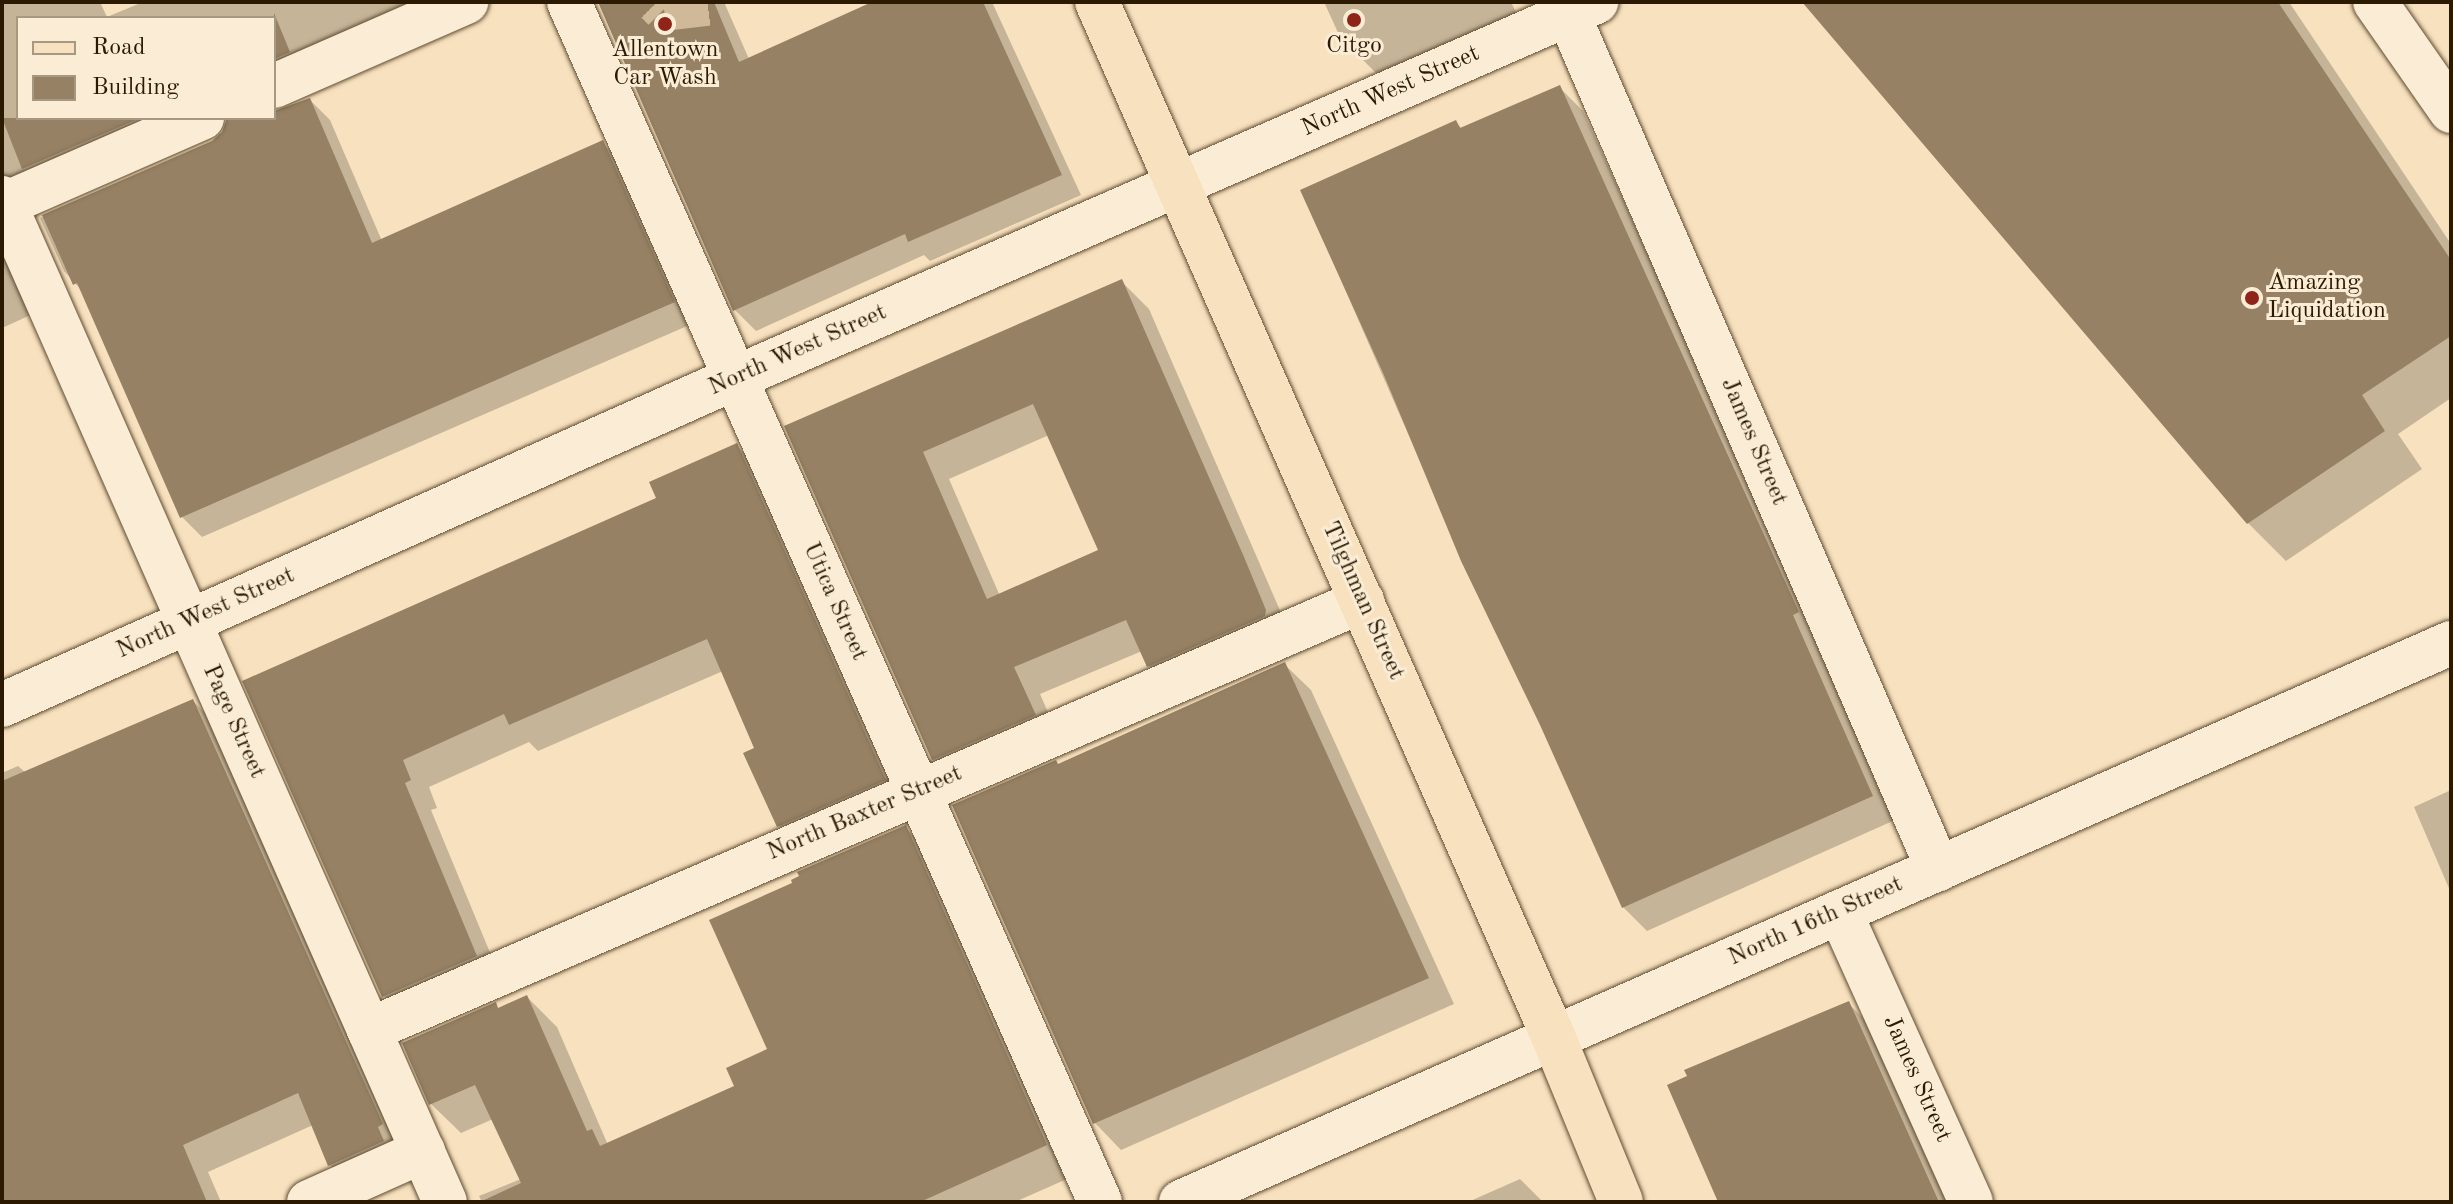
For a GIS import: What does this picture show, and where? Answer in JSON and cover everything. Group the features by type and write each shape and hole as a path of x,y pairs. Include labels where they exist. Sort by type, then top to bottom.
{"main road":[{"name":"Tilghman Street","path":"1097,2 1180,184 1553,1036 1621,1202"}],"street":[{"path":"276,85 466,2"},
{"name":"Utica Street","path":"569,2 1100,1202"},
{"path":"2375,2 2451,111"},
{"name":"North West Street","path":"2,705 735,378 1582,8"},
{"name":"James Street","path":"1582,8 1938,869"},
{"path":"3,201 197,120"},
{"name":"Page Street","path":"3,201 445,1202"},
{"name":"North Baxter Street","path":"369,1030 1362,601"},
{"name":"North 16th Street","path":"1181,1202 2451,643"},
{"name":"James Street","path":"1840,912 1971,1202"},
{"path":"309,1202 423,1151"}],"building":[{"path":"598,2 714,2 739,62 872,2 983,2 1062,175 908,242 905,234 733,311"},
{"name":"Amazing Liquidation","path":"1802,2 2278,2 2451,260 2451,336 2362,395 2385,431 2247,524"},
{"path":"276,18 290,52 276,58"},
{"path":"1560,85 1799,612 1793,615 1873,796 1622,908 1540,725 1461,561 1384,375 1300,190 1456,120 1460,128"},
{"path":"310,98 372,243 603,140 675,302 180,518 77,283 73,285 42,215 212,141 222,132 226,120 276,120 276,110"},
{"path":"2,118 135,120 22,169"},
{"path":"1122,279 1244,557 1266,610 1265,616 1147,667 1126,620 1014,667 1036,715 932,760 784,426","holes":["1033,404 1098,550 987,599 923,452"]},
{"path":"737,443 886,780 777,827 743,753 754,748 707,639 509,725 504,714 403,760 411,780 405,783 477,956 382,997 242,681 656,498 649,482"},
{"path":"1285,662 1429,978 1093,1124 952,805 1056,760 1058,764"},
{"path":"193,699 383,1124 378,1127 384,1141 328,1166 298,1093 183,1145 207,1202 2,1202 2,781"},
{"path":"906,825 1047,1145 920,1202 480,1202 521,1183 475,1085 429,1105 402,1043 496,1002 498,1008 527,995 587,1131 592,1129 600,1146 734,1086 726,1068 767,1049 709,920 792,883 791,880 799,876 797,872"},
{"path":"1849,1001 1939,1202 1718,1202 1667,1085 1687,1076 1684,1070"}],"tunnel":[{"path":"657,2 664,9 724,2"}],"place":[{"name":"Citgo","path":"1354,20"},
{"name":"Allentown Car Wash","path":"665,24"},
{"name":"Amazing Liquidation","path":"2252,298"}]}
